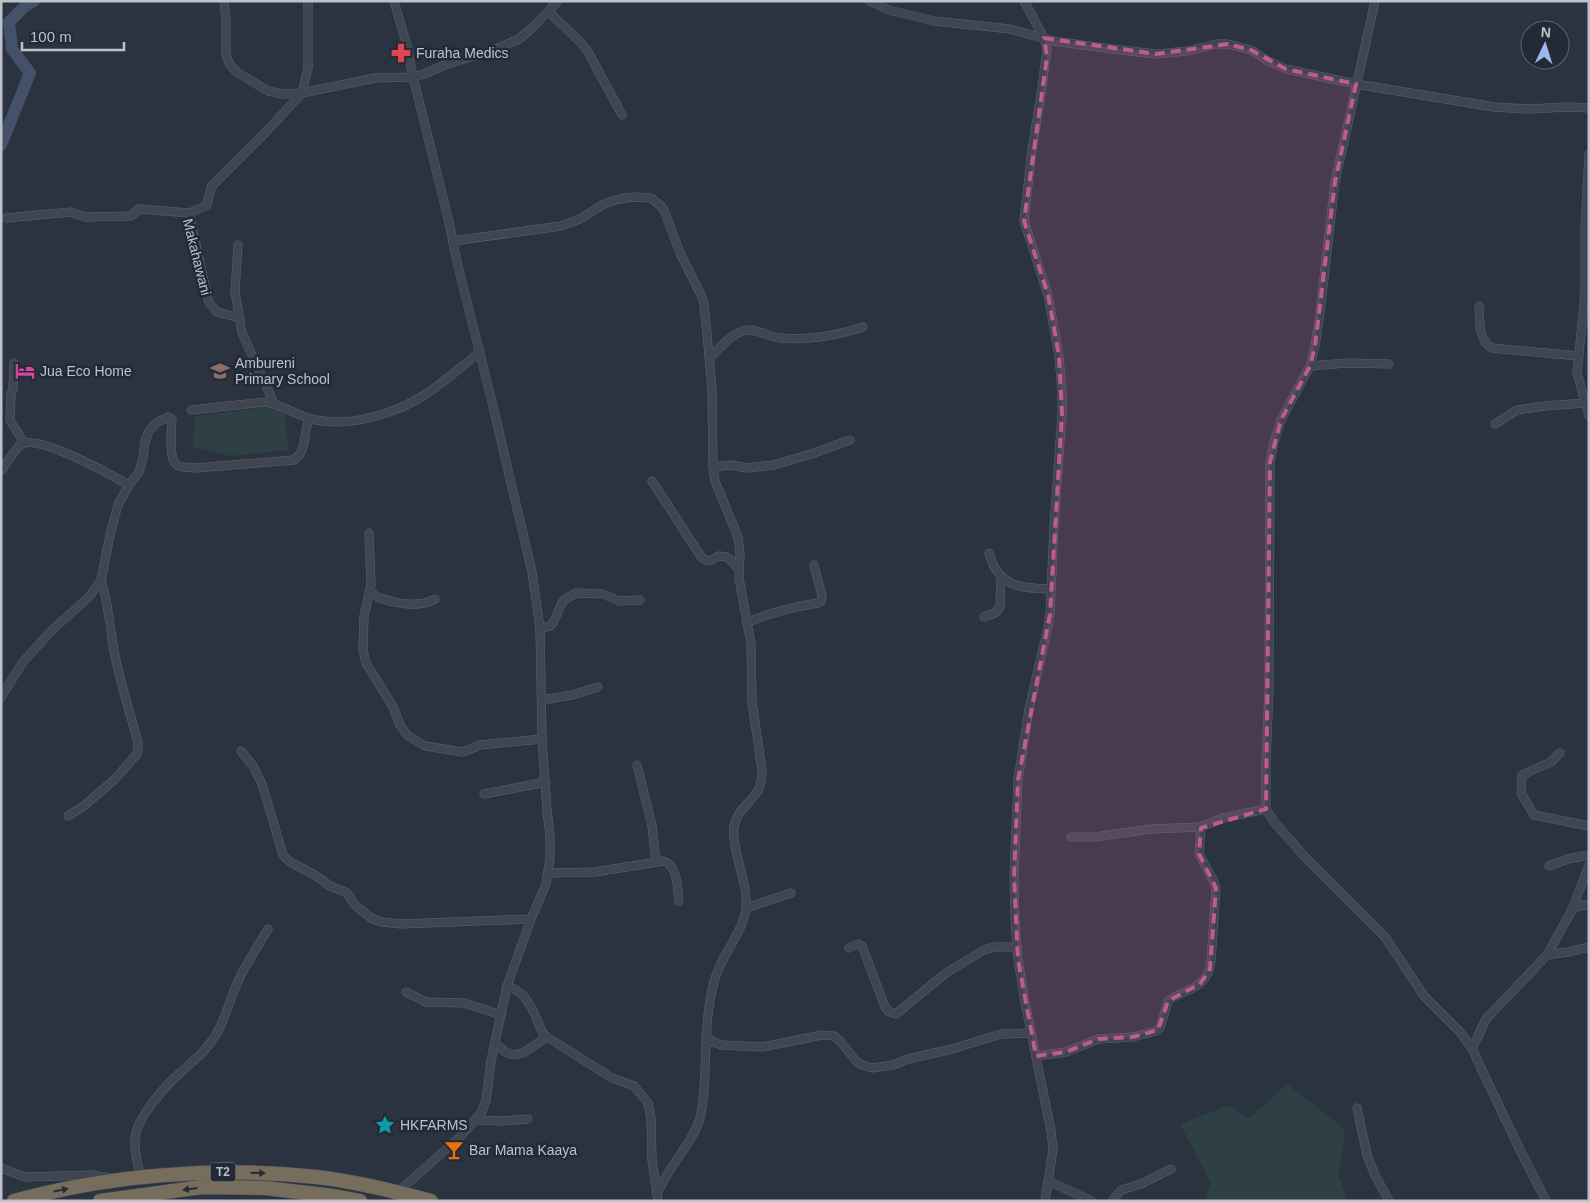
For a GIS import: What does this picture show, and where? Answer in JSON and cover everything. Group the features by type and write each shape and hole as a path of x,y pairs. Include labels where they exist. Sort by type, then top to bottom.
{"highway":[{"name":"T2","path":"14,1201 63,1189 116,1181 222,1172 317,1176 398,1192 431,1201"},
{"name":"T2","path":"100,1201 202,1188 265,1188 360,1201"}],"street":[{"path":"224,1 226,55 230,65 238,73 271,92 283,94 302,93 375,78 424,74 447,64 479,56 524,35 558,1"},
{"path":"188,213 207,205 211,187 266,134 302,93 308,68 308,1"},
{"path":"394,1 407,46 532,572 540,628 542,739 546,782 546,810 550,836 548,873 507,986 491,1061 486,1102 476,1120 445,1151 398,1192"},
{"path":"869,1 889,10 918,18 1010,29 1067,44 1156,54 1188,52 1216,44 1228,44 1251,50 1268,61 1286,69 1356,84 1503,108 1589,108"},
{"path":"1024,1 1044,38 1047,49 1032,149 1024,221 1048,295 1061,373 1062,414 1048,627 1030,701 1018,780 1014,877 1017,947 1031,1032 1051,1131 1052,1149 1044,1201"},
{"path":"1375,1 1335,182 1319,321 1310,366 1281,420 1270,462 1266,809 1275,823 1321,874 1385,937 1424,996 1461,1033 1472,1049 1546,1201"},
{"path":"549,12 587,50 622,115"},
{"path":"1589,154 1585,230 1585,294 1577,373 1589,416"},
{"path":"453,241 561,226 582,218 602,205 615,200 637,197 651,198 662,207 680,253 701,295 707,325 710,357 713,467 715,481 738,537 740,552 739,578 752,660 752,702 762,780 757,792 740,811 735,825 735,838 746,908 742,921 714,980 707,1018 703,1097 699,1123 668,1173 658,1197"},
{"name":"Makahawani","path":"6,218 71,212 85,217 131,216 139,209 188,213 209,303 217,312 236,317"},
{"path":"238,244 235,292 242,333 274,403"},
{"path":"1479,306 1483,341 1488,346 1492,348 1578,356"},
{"path":"710,357 734,336 747,330 777,338 806,338 849,332 863,327"},
{"path":"191,410 260,402 274,403 309,419 337,422 357,421 401,408 429,392 480,352"},
{"path":"1310,366 1347,363 1388,364"},
{"path":"14,364 10,420 24,443"},
{"path":"1495,424 1517,410 1585,403"},
{"path":"1,697 23,662 52,630 89,597 101,580 114,517 129,485 141,467 145,441 153,426 162,419 168,417 172,419 171,456 174,463 180,467 196,468 294,460 300,456 304,448 306,427 309,419"},
{"path":"1,421 10,420"},
{"path":"713,467 731,465 747,468 774,465 850,440"},
{"path":"1,471 18,447 24,443 41,445 62,451 129,485"},
{"path":"652,481 702,558 709,561 719,556 727,556 739,569"},
{"path":"370,533 370,593 364,616 363,630 365,658 373,676 393,707 400,725 407,735 433,749 463,752 480,745 542,739"},
{"path":"989,552 992,563 1001,577 1010,583 1022,586 1051,588"},
{"path":"747,623 761,616 821,601 822,596 814,565"},
{"path":"984,618 995,613 1000,607 1001,577"},
{"path":"68,816 85,805 110,783 132,760 138,750 138,742 121,686 106,595 101,580"},
{"path":"370,593 384,599 411,604 426,603 435,599"},
{"path":"540,628 550,626 564,600 576,593 603,594 619,601 640,600"},
{"path":"542,700 572,695 598,687"},
{"path":"241,751 254,766 262,784 283,855 290,862 347,894 354,904 371,918 381,922 401,924 531,919"},
{"path":"1560,753 1551,762 1522,775 1522,796 1534,815 1589,826"},
{"path":"637,765 652,826 656,862"},
{"path":"484,794 546,782"},
{"path":"1071,837 1094,837 1151,829 1201,827 1223,818 1266,809"},
{"path":"1036,1056 1066,1052 1098,1039 1133,1037 1156,1031 1160,1028 1168,1001 1193,988 1207,976 1211,961 1216,888 1214,880 1199,854 1201,827"},
{"path":"1549,866 1568,859 1589,855"},
{"path":"548,873 595,872 663,861 668,862 672,866 675,875 679,900"},
{"path":"1472,1049 1482,1026 1490,1014 1547,954 1563,928 1589,865"},
{"path":"746,908 791,893"},
{"path":"1572,908 1589,904"},
{"path":"141,1178 135,1154 135,1138 141,1120 172,1080 196,1060 210,1044 219,1029 237,984 268,929"},
{"path":"849,948 858,944 862,946 885,1007 888,1012 896,1014 946,974 984,950 994,947 1017,947"},
{"path":"1547,954 1589,947"},
{"path":"507,986 524,995 543,1033 547,1037 612,1078 634,1086 648,1102 651,1118 652,1160 658,1197"},
{"path":"406,992 426,1002 464,1004 501,1015"},
{"path":"706,1036 712,1042 722,1045 762,1047 822,1035 834,1036 856,1061 872,1068 892,1065 1002,1034 1031,1032"},
{"path":"495,1042 506,1053 518,1054 523,1053 547,1037"},
{"path":"1357,1108 1367,1154 1374,1173 1389,1201"},
{"path":"476,1120 503,1121 528,1119"},
{"path":"1,1168 25,1177 92,1175 104,1176 116,1181"},
{"path":"1112,1201 1117,1192 1141,1184 1171,1169"},
{"path":"1048,1182 1092,1201"}],"highlighted area":[{"path":"1044,38 1156,54 1228,44 1251,50 1286,69 1356,84 1335,182 1315,346 1310,366 1281,420 1270,462 1266,809 1201,828 1199,854 1216,888 1210,969 1200,984 1168,1001 1158,1030 1133,1037 1098,1039 1066,1052 1036,1056 1018,960 1014,877 1018,780 1050,614 1062,414 1059,356 1048,295 1024,221 1047,57"}],"shaded area":[{"path":"267,407 285,413 288,450 230,456 193,447 195,416"},
{"path":"1287,1084 1345,1129 1339,1176 1348,1201 1205,1201 1211,1183 1180,1124 1229,1105 1248,1119"}],"waterway":[{"path":"1,145 30,73 12,49 9,22 25,6 34,1"}],"place":[{"name":"Furaha Medics","path":"401,53"},
{"name":"Jua Eco Home","path":"25,371"},
{"name":"Ambureni Primary School","path":"220,371"},
{"name":"HKFARMS","path":"385,1125"},
{"name":"Bar Mama Kaaya","path":"454,1150"}]}
